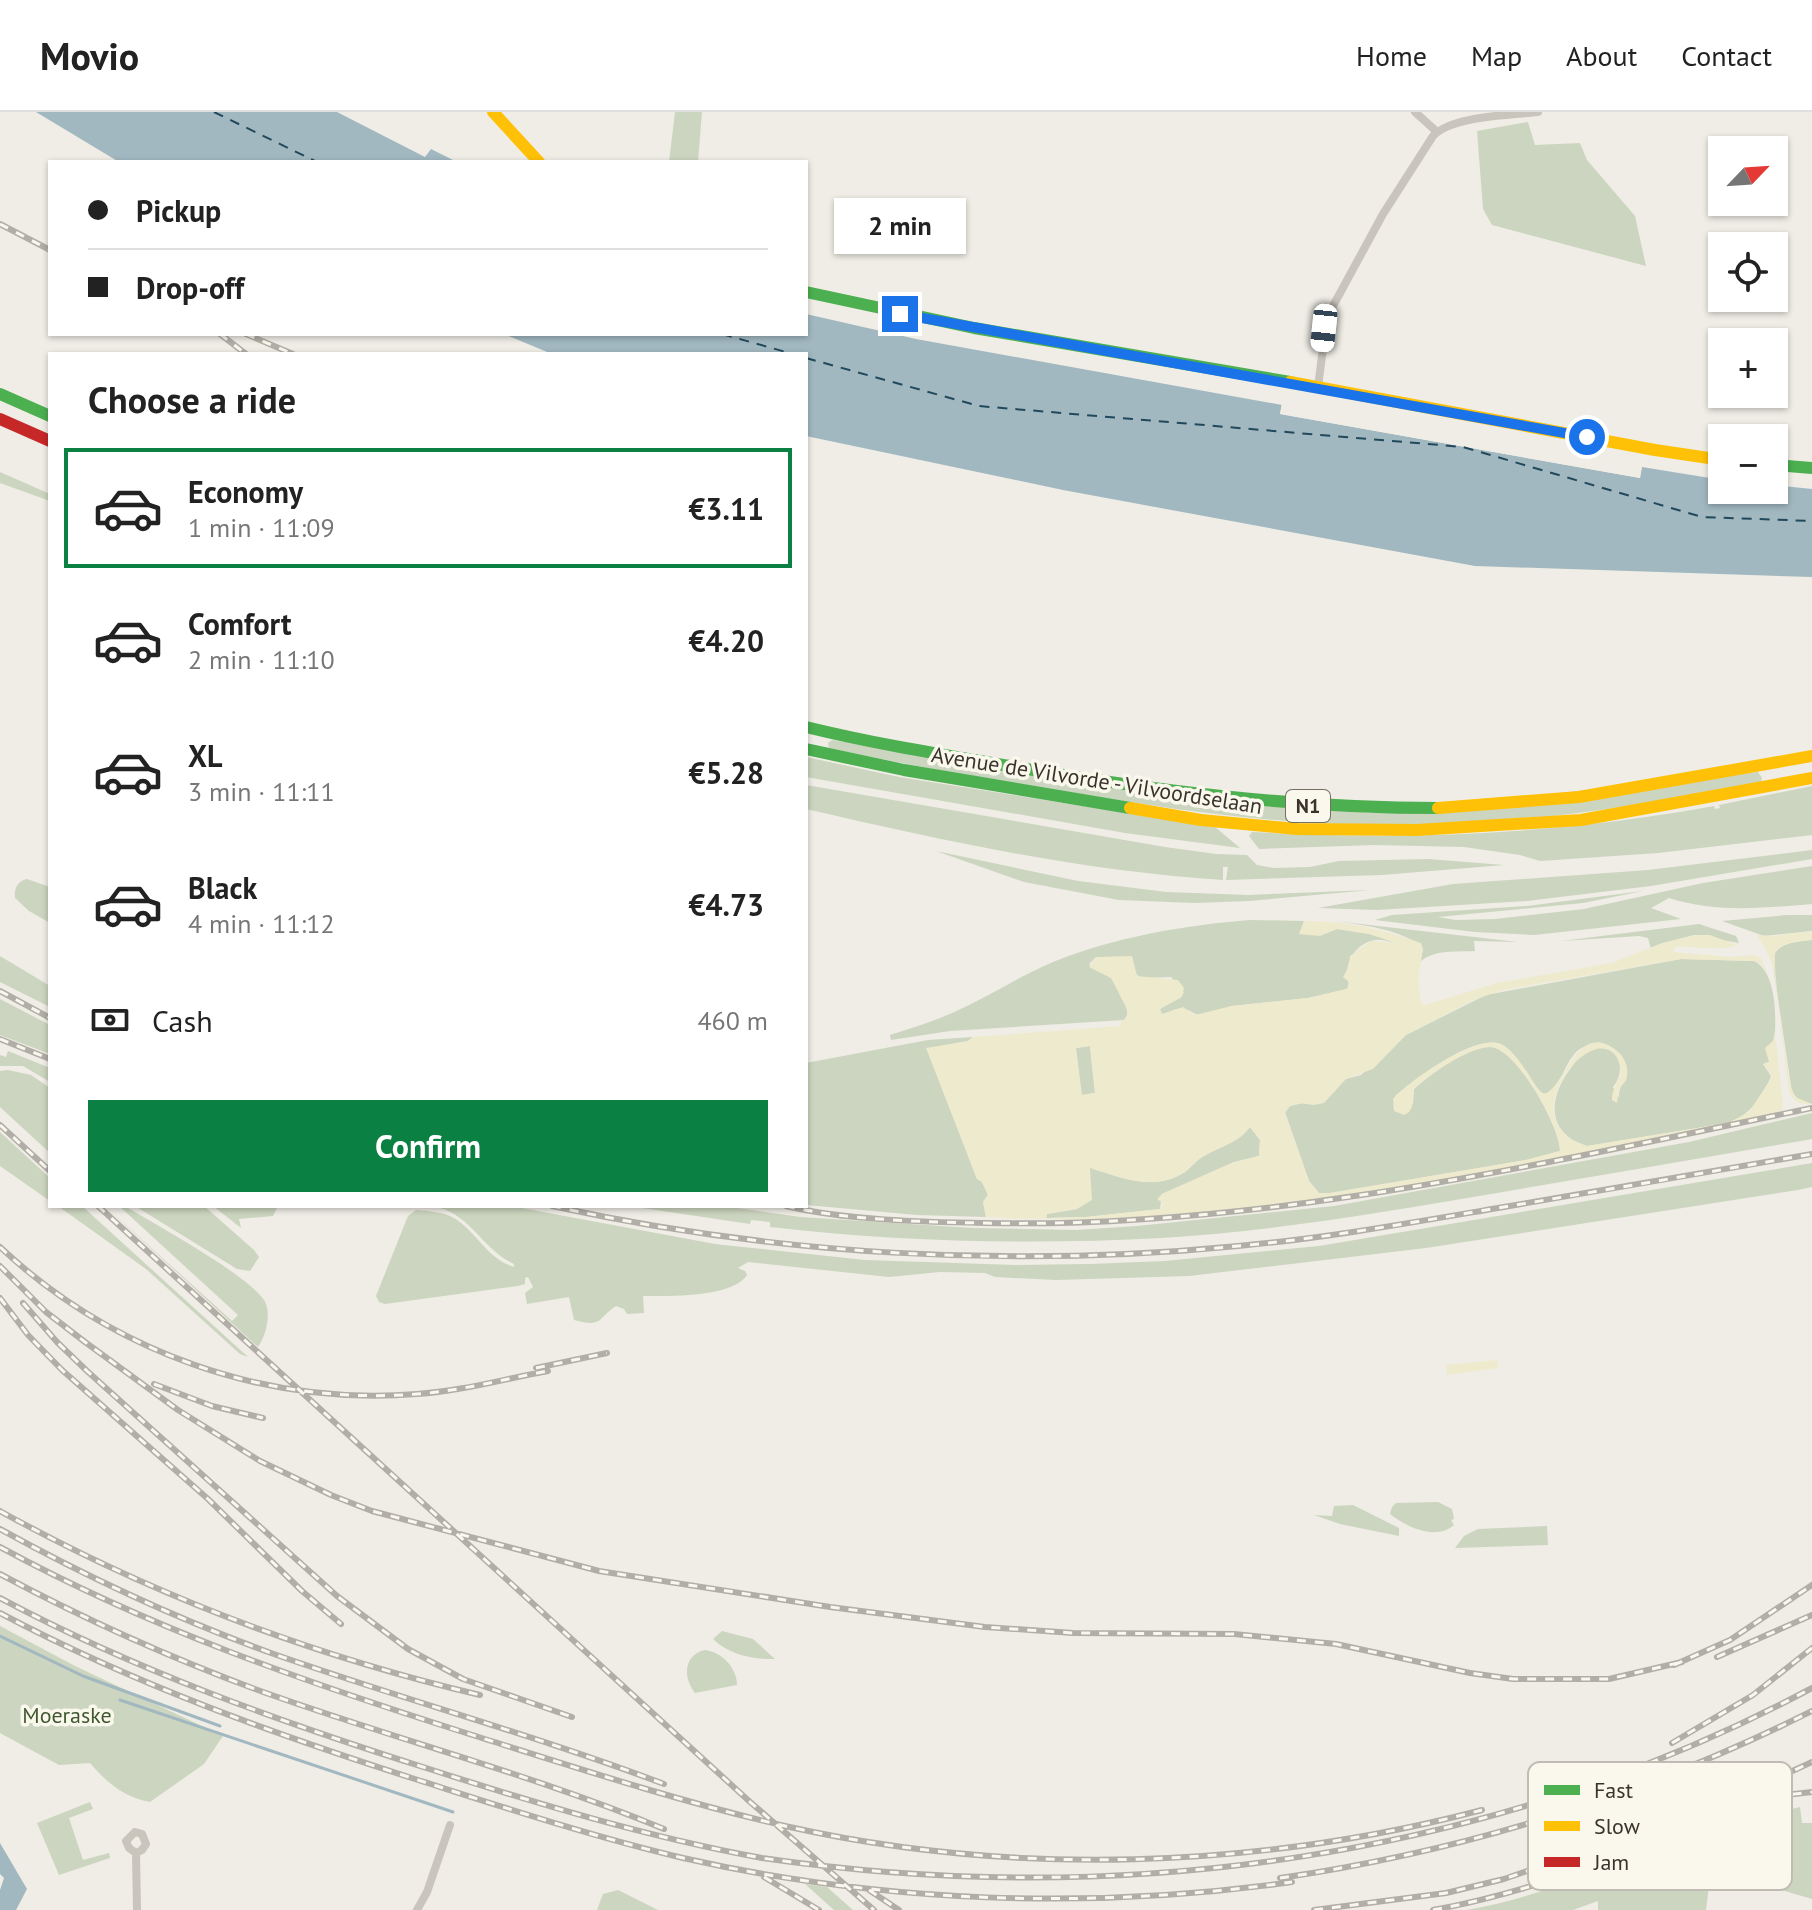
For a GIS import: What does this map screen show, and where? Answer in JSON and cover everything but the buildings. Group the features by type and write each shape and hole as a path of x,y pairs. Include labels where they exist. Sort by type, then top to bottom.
{"main road":[{"path":"493,112 517,142 537,160"},
{"path":"808,292 945,323 1708,458"},
{"path":"0,394 48,415"},
{"path":"0,419 48,440"},
{"path":"1788,466 1812,468"},
{"name":"Avenue de Vilvorde - Vilvoordselaan","path":"808,727 888,745 1194,796 1288,805 1370,808 1469,807 1571,798 1812,756"},
{"name":"Avenue de Vilvorde - Vilvoordselaan","path":"808,749 904,770 1201,820 1297,829 1417,830 1581,820 1812,778"}],"street":[{"path":"1415,112 1436,131"},
{"path":"1318,387 1324,328 1331,307 1392,199 1436,131 1466,121 1538,112"},
{"path":"417,1910 427,1892 450,1825"},
{"path":"136,1853 137,1910"}],"green space":[{"path":"675,112 702,112 698,160 669,160"},
{"path":"1528,122 1535,145 1580,143 1587,160 1635,216 1646,266 1492,225 1483,209 1477,131"},
{"path":"0,472 48,493 48,500 0,483"},
{"path":"832,740 1369,813 1758,772 1762,778 1761,782 1674,798 1544,817 1456,824 1327,824 1200,812 1013,783 829,748 828,743"},
{"path":"808,757 899,777 1215,827 1240,848 1125,833 808,777"},
{"path":"808,785 1165,847 1247,855 1257,865 1274,868 1310,867 1339,861 1428,859 1504,865 1382,875 1226,880 1228,867 1223,867 1223,880 1117,870 910,832 808,809"},
{"path":"1812,786 1812,835 1658,853 1540,861 1464,847 1374,845 1259,849 1249,836 1252,832 1368,836 1541,829 1657,816 1714,806 1715,809 1720,808 1719,805"},
{"path":"1812,850 1812,859 1651,886 1527,901 1377,910 1318,908 1453,884 1648,870"},
{"path":"936,851 1078,881 1166,892 1248,895 1371,890 1249,901 1194,903 1119,900 1024,882"},
{"path":"1812,866 1812,904 1722,908 1669,898 1651,908 1681,919 1534,935 1475,932 1375,920 1392,915 1527,906 1643,891 1583,903 1438,917 1495,919 1584,909 1703,883"},
{"path":"27,879 48,886 48,922 15,898 21,882"},
{"path":"1812,915 1812,931 1764,936 1722,921"},
{"path":"1251,920 1304,921 1300,933 1324,934 1337,929 1389,940 1412,956 1412,978 1402,969 1402,952 1391,942 1377,940 1361,946 1350,960 1347,977 1350,986 1347,989 1308,998 1232,1006 1198,1015 1176,1009 1162,1015 1160,1009 1184,993 1171,977 1141,978 1115,957 1096,957 1089,964 1117,985 1128,1014 1124,1020 950,1031 891,1040 890,1035 956,1011 1042,967 1077,953 1150,934"},
{"path":"1334,921 1518,942 1474,941 1475,951 1439,953 1420,962 1423,949 1405,937 1382,929"},
{"path":"1699,924 1736,936 1739,943 1694,935 1651,949 1648,938 1639,936 1561,941"},
{"path":"1812,940 1812,1104 1800,1101 1792,1092 1772,959 1783,946"},
{"path":"0,956 48,985 48,1006 0,982"},
{"path":"1681,959 1754,961 1766,973 1774,1003 1775,1031 1769,1062 1763,1064 1771,1076 1755,1104 1736,1120 1587,1146 1565,1134 1555,1116 1555,1106 1561,1083 1575,1063 1590,1050 1599,1048 1613,1052 1605,1044 1579,1050 1556,1085 1544,1094 1504,1046 1479,1044 1448,1059 1395,1096 1413,1104 1414,1089 1449,1063 1481,1048 1500,1050 1512,1060 1535,1090 1553,1125 1560,1151 1526,1160 1319,1193 1309,1181 1285,1112 1290,1106 1303,1103 1346,1079 1361,1075 1406,1035 1486,995","holes":["1613,1052 1626,1065 1626,1074 1619,1098 1613,1087 1618,1079 1620,1064"]},
{"path":"0,999 48,1024 48,1053 0,1035"},
{"path":"973,1037 968,1041 927,1049 977,1179 982,1182 988,1195 983,1202 986,1217 917,1215 808,1205 808,1063 928,1040"},
{"path":"1090,1046 1095,1093 1081,1095 1076,1048"},
{"path":"8,1051 48,1067 48,1081 23,1066 0,1066 0,1055 6,1057"},
{"path":"0,1071 31,1075 48,1087 48,1151 0,1107"},
{"path":"1812,1113 1812,1139 1372,1214 1204,1235 1064,1241 917,1239 770,1227 770,1222 751,1220 750,1224 642,1208 737,1208 800,1217 973,1228 1076,1230 1334,1206 1689,1142"},
{"path":"1250,1127 1260,1140 1259,1156 1234,1162 1162,1194 1160,1209 1046,1218 1047,1214 1077,1209 1089,1167 1137,1181 1161,1181 1185,1172 1201,1158 1235,1141"},
{"path":"0,1132 48,1176 48,1200 0,1166"},
{"path":"1812,1163 1812,1187 1798,1190 1426,1248 1189,1276 1056,1280 940,1272 889,1277 748,1262 738,1268 747,1275 728,1288 699,1294 643,1296 644,1313 627,1314 616,1306 591,1323 574,1320 569,1297 527,1304 525,1293 533,1287 528,1277 525,1284 518,1286 385,1304 379,1302 376,1296 408,1216 416,1210 454,1218 496,1258 514,1267 456,1215 438,1208 522,1208 715,1244 865,1260 1090,1264 1165,1261 1319,1246"},
{"path":"61,1208 84,1208 248,1357 240,1354 146,1269"},
{"path":"107,1208 232,1321 238,1315 121,1208 128,1208 199,1250 254,1289 264,1300 268,1311 266,1330 258,1347"},
{"path":"138,1208 206,1208 259,1257 250,1271 237,1269"},
{"path":"216,1208 277,1208 273,1216 239,1219 241,1228"},
{"path":"1438,1502 1452,1509 1454,1525 1447,1530 1421,1530 1390,1514 1396,1503"},
{"path":"1353,1505 1399,1528 1399,1536 1340,1524 1314,1515 1332,1516 1334,1506"},
{"path":"1547,1526 1548,1545 1455,1548 1464,1536 1478,1529"},
{"name":"Moeraske","path":"0,1626 75,1666 223,1736 204,1764 150,1802 132,1797 117,1788 90,1763 59,1765 0,1733"},
{"path":"722,1631 753,1639 775,1659 750,1657 726,1649 713,1639"},
{"path":"705,1650 727,1662 737,1685 695,1693 688,1681 687,1668 692,1657"},
{"path":"90,1802 93,1809 69,1818 83,1860 109,1853 110,1858 59,1875 37,1823"},
{"path":"1800,1807 1802,1823 1812,1823 1812,1899 1781,1890 1792,1890 1792,1809"},
{"path":"805,1884 827,1887 853,1910 834,1910"},
{"path":"618,1890 658,1910 597,1910 603,1894"},
{"path":"1546,1890 1708,1890 1706,1910 1598,1910 1598,1901 1573,1910 1466,1910"}],"sand":[{"path":"1304,921 1335,922 1378,930 1421,943 1423,949 1418,979 1421,1003 1425,1005 1497,983 1612,963 1662,943 1694,935 1710,935 1739,943 1727,948 1675,947 1673,952 1730,957 1754,955 1761,958 1767,973 1761,964 1754,961 1681,959 1503,990 1476,999 1406,1035 1373,1069 1346,1079 1324,1103 1290,1106 1285,1113 1309,1181 1319,1193 1526,1160 1560,1151 1553,1125 1535,1090 1512,1060 1501,1050 1490,1047 1460,1057 1414,1089 1412,1107 1408,1113 1404,1115 1394,1111 1393,1099 1413,1081 1461,1052 1490,1042 1507,1048 1540,1092 1546,1094 1584,1047 1604,1043 1620,1054 1627,1072 1618,1092 1617,1103 1612,1100 1612,1095 1621,1070 1611,1051 1596,1049 1580,1058 1566,1074 1556,1094 1554,1114 1563,1133 1587,1146 1728,1123 1749,1112 1770,1080 1771,1074 1763,1064 1769,1062 1765,1048 1774,1040 1775,1031 1783,1109 1775,1114 1581,1154 1383,1191 1283,1205 1184,1215 1085,1219 986,1217 983,1202 988,1195 982,1182 977,1179 926,1048 968,1041 973,1037 1121,1026 1121,1021 1127,1018 1127,1009 1111,978 1089,967 1096,957 1132,956 1137,976 1178,980 1184,988 1182,997 1160,1009 1162,1014 1183,1007 1195,1015 1232,1006 1308,998 1347,989 1349,982 1343,977 1350,956 1371,941 1395,943 1370,934 1337,929 1320,936 1299,934","holes":["1090,1046 1095,1093 1082,1095 1076,1048","1250,1127 1260,1140 1259,1156 1234,1162 1162,1194 1157,1199 1163,1203 1160,1209 1046,1218 1047,1214 1077,1209 1092,1200 1090,1168 1138,1181 1162,1181 1185,1172 1201,1158 1235,1141"]},
{"path":"1812,931 1812,940 1783,945 1776,951 1775,958 1790,1084 1795,1097 1812,1104 1808,1104 1795,1100 1789,1092 1774,970 1757,935"},
{"path":"1497,1360 1498,1368 1447,1375 1446,1365"}],"water":[{"path":"36,112 337,112 425,157 431,149 453,160 116,160"},
{"path":"808,314 916,339 1282,405 1280,414 1640,478 1642,467 1708,478 1708,504 1788,504 1788,486 1812,489 1812,577 1475,566 1063,490 808,436 808,352 547,352 509,336 808,336"},
{"path":"0,1843 27,1889 16,1910 0,1910 0,1890 4,1878 0,1874"}],"pier":[{"path":"1282,402 1286,404 1285,411 1636,474 1638,465 1642,463 1640,478 1280,414"}],"waterway":[{"path":"0,1636 83,1676 220,1726"},
{"path":"120,1700 453,1812"}],"ferry route":[{"path":"214,112 313,160"},
{"path":"729,336 786,352"},
{"path":"808,359 979,406 1463,447 1702,517 1812,521"}],"railway":[{"path":"0,224 48,249"},
{"path":"223,336 243,352"},
{"path":"251,336 288,352"},
{"path":"0,991 48,1017"},
{"path":"0,1039 48,1058"},
{"path":"795,1208 858,1217 961,1223 1090,1222 1194,1215 1401,1189 1812,1108"},
{"path":"0,1125 48,1169"},
{"path":"562,1208 722,1236 894,1253 980,1256 1152,1253 1338,1234 1812,1154"},
{"path":"100,1208 749,1801 874,1910"},
{"path":"0,1247 44,1284 91,1316 141,1343 193,1364 247,1380 303,1391 360,1395 417,1394 466,1388 548,1371"},
{"path":"0,1266 46,1312 85,1342 178,1410 260,1461 372,1511 599,1571 830,1607 985,1627 1073,1633 1234,1634 1336,1644 1470,1673 1513,1679 1609,1679 1682,1662"},
{"path":"0,1298 28,1335 62,1370 208,1499 302,1591 341,1624"},
{"path":"23,1303 87,1371 337,1596 408,1649 463,1679 572,1717"},
{"path":"536,1368 607,1353"},
{"path":"154,1384 212,1406 263,1418"},
{"path":"0,1511 115,1569 234,1620 356,1661 480,1695"},
{"path":"0,1529 133,1596 236,1640 664,1784"},
{"path":"0,1547 170,1628 346,1694 664,1794 785,1826 871,1842 958,1853 1046,1859 1134,1859 1310,1845 1397,1830 1482,1810"},
{"path":"0,1574 198,1667 316,1710 566,1792 664,1829"},
{"path":"1674,1665 1730,1640 1812,1585"},
{"path":"0,1598 155,1671 315,1731 591,1818 762,1858 897,1873 1032,1877 1167,1872 1301,1857 1434,1831 1528,1804"},
{"path":"0,1613 102,1663 258,1726 517,1811 683,1858 834,1885 986,1897 1063,1899 1140,1896 1292,1882"},
{"path":"1717,1657 1812,1615"},
{"path":"1672,1743 1753,1695 1812,1648"},
{"path":"1649,1762 1690,1747 1812,1688"},
{"path":"1700,1762 1812,1711"},
{"path":"1792,1771 1812,1762"},
{"path":"1792,1794 1812,1792"},
{"path":"1280,1878 1418,1852 1528,1823"},
{"path":"1314,1910 1446,1893 1528,1871"},
{"path":"764,1877 819,1910"},
{"path":"1433,1910 1528,1886"},
{"path":"869,1890 899,1910"}],"traffic: fast":[{"path":"808,292 974,328 1290,382"},
{"path":"0,394 48,415"},
{"path":"1788,466 1812,468"},
{"path":"808,727 936,754 1173,791 1332,805 1438,808"},
{"path":"808,749 904,770 1130,808"}],"traffic: slow":[{"path":"493,112 537,160"},
{"path":"1290,382 1708,458"},
{"path":"1438,808 1579,797 1812,756"},
{"path":"1130,808 1201,820 1297,829 1417,830 1581,820 1812,778"}],"traffic: jam":[{"path":"0,419 48,440"}],"route":[{"path":"900,314 1587,437"}]}
